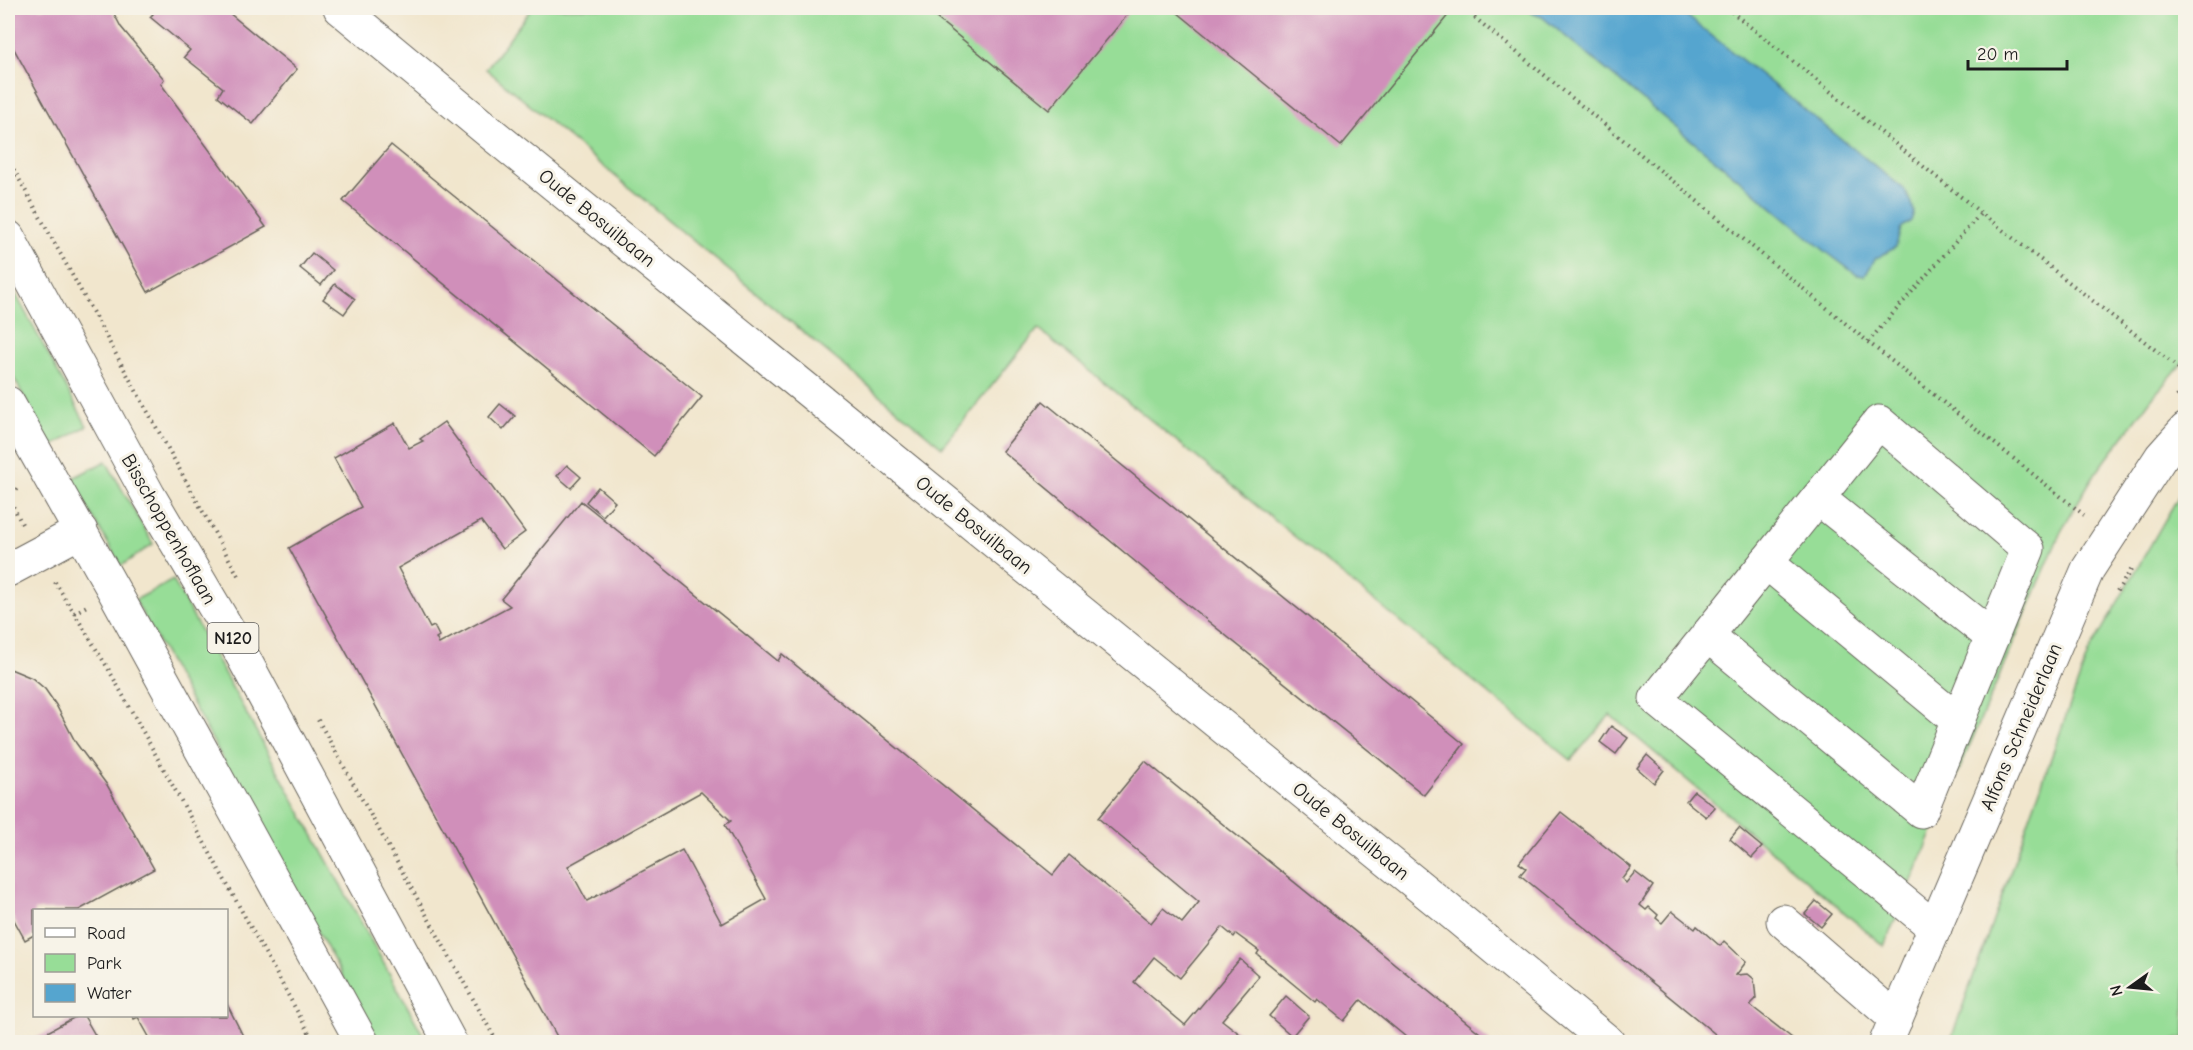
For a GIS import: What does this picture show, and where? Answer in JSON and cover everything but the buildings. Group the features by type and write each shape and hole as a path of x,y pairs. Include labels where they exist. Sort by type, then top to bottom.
{"street":[{"name":"Oude Bosuilbaan","path":"340,8 1608,1042"},
{"name":"Bisschoppenhoflaan","path":"8,237 149,496 234,640 450,1042"},
{"path":"8,403 81,531 362,1042"},
{"path":"1707,635 1921,811 2028,549 1879,422 1707,635 1656,699 1935,928"},
{"name":"Alfons Schneiderlaan","path":"1891,1031 2088,569 2161,457 2186,429"},
{"path":"1818,498 1992,638"},
{"path":"8,570 81,531"},
{"path":"1766,562 1958,721"},
{"path":"1783,921 1891,1031"}],"path":[{"path":"1481,8 1474,17 1868,342 2087,517"},
{"path":"1727,8 1981,213 2186,374"},
{"path":"1868,342 1981,213"},
{"path":"38,553 109,670 314,1042"}],"green space":[{"path":"532,8 2185,8 2185,360 2152,398 2091,480 2062,529 1884,946 1610,715 1571,760 1038,329 942,447 486,69"},
{"path":"8,280 87,426 51,447 8,367"},
{"path":"106,461 153,544 121,566 71,479"},
{"path":"2185,485 2185,1037 2171,1042 1950,1042 2088,654"},
{"path":"173,580 427,1042 379,1042 135,600"}],"water":[{"path":"1526,8 1677,8 1904,189 1914,212 1911,221 1901,228 1896,247 1875,259 1865,276 1857,275 1542,17 1531,13"}]}
